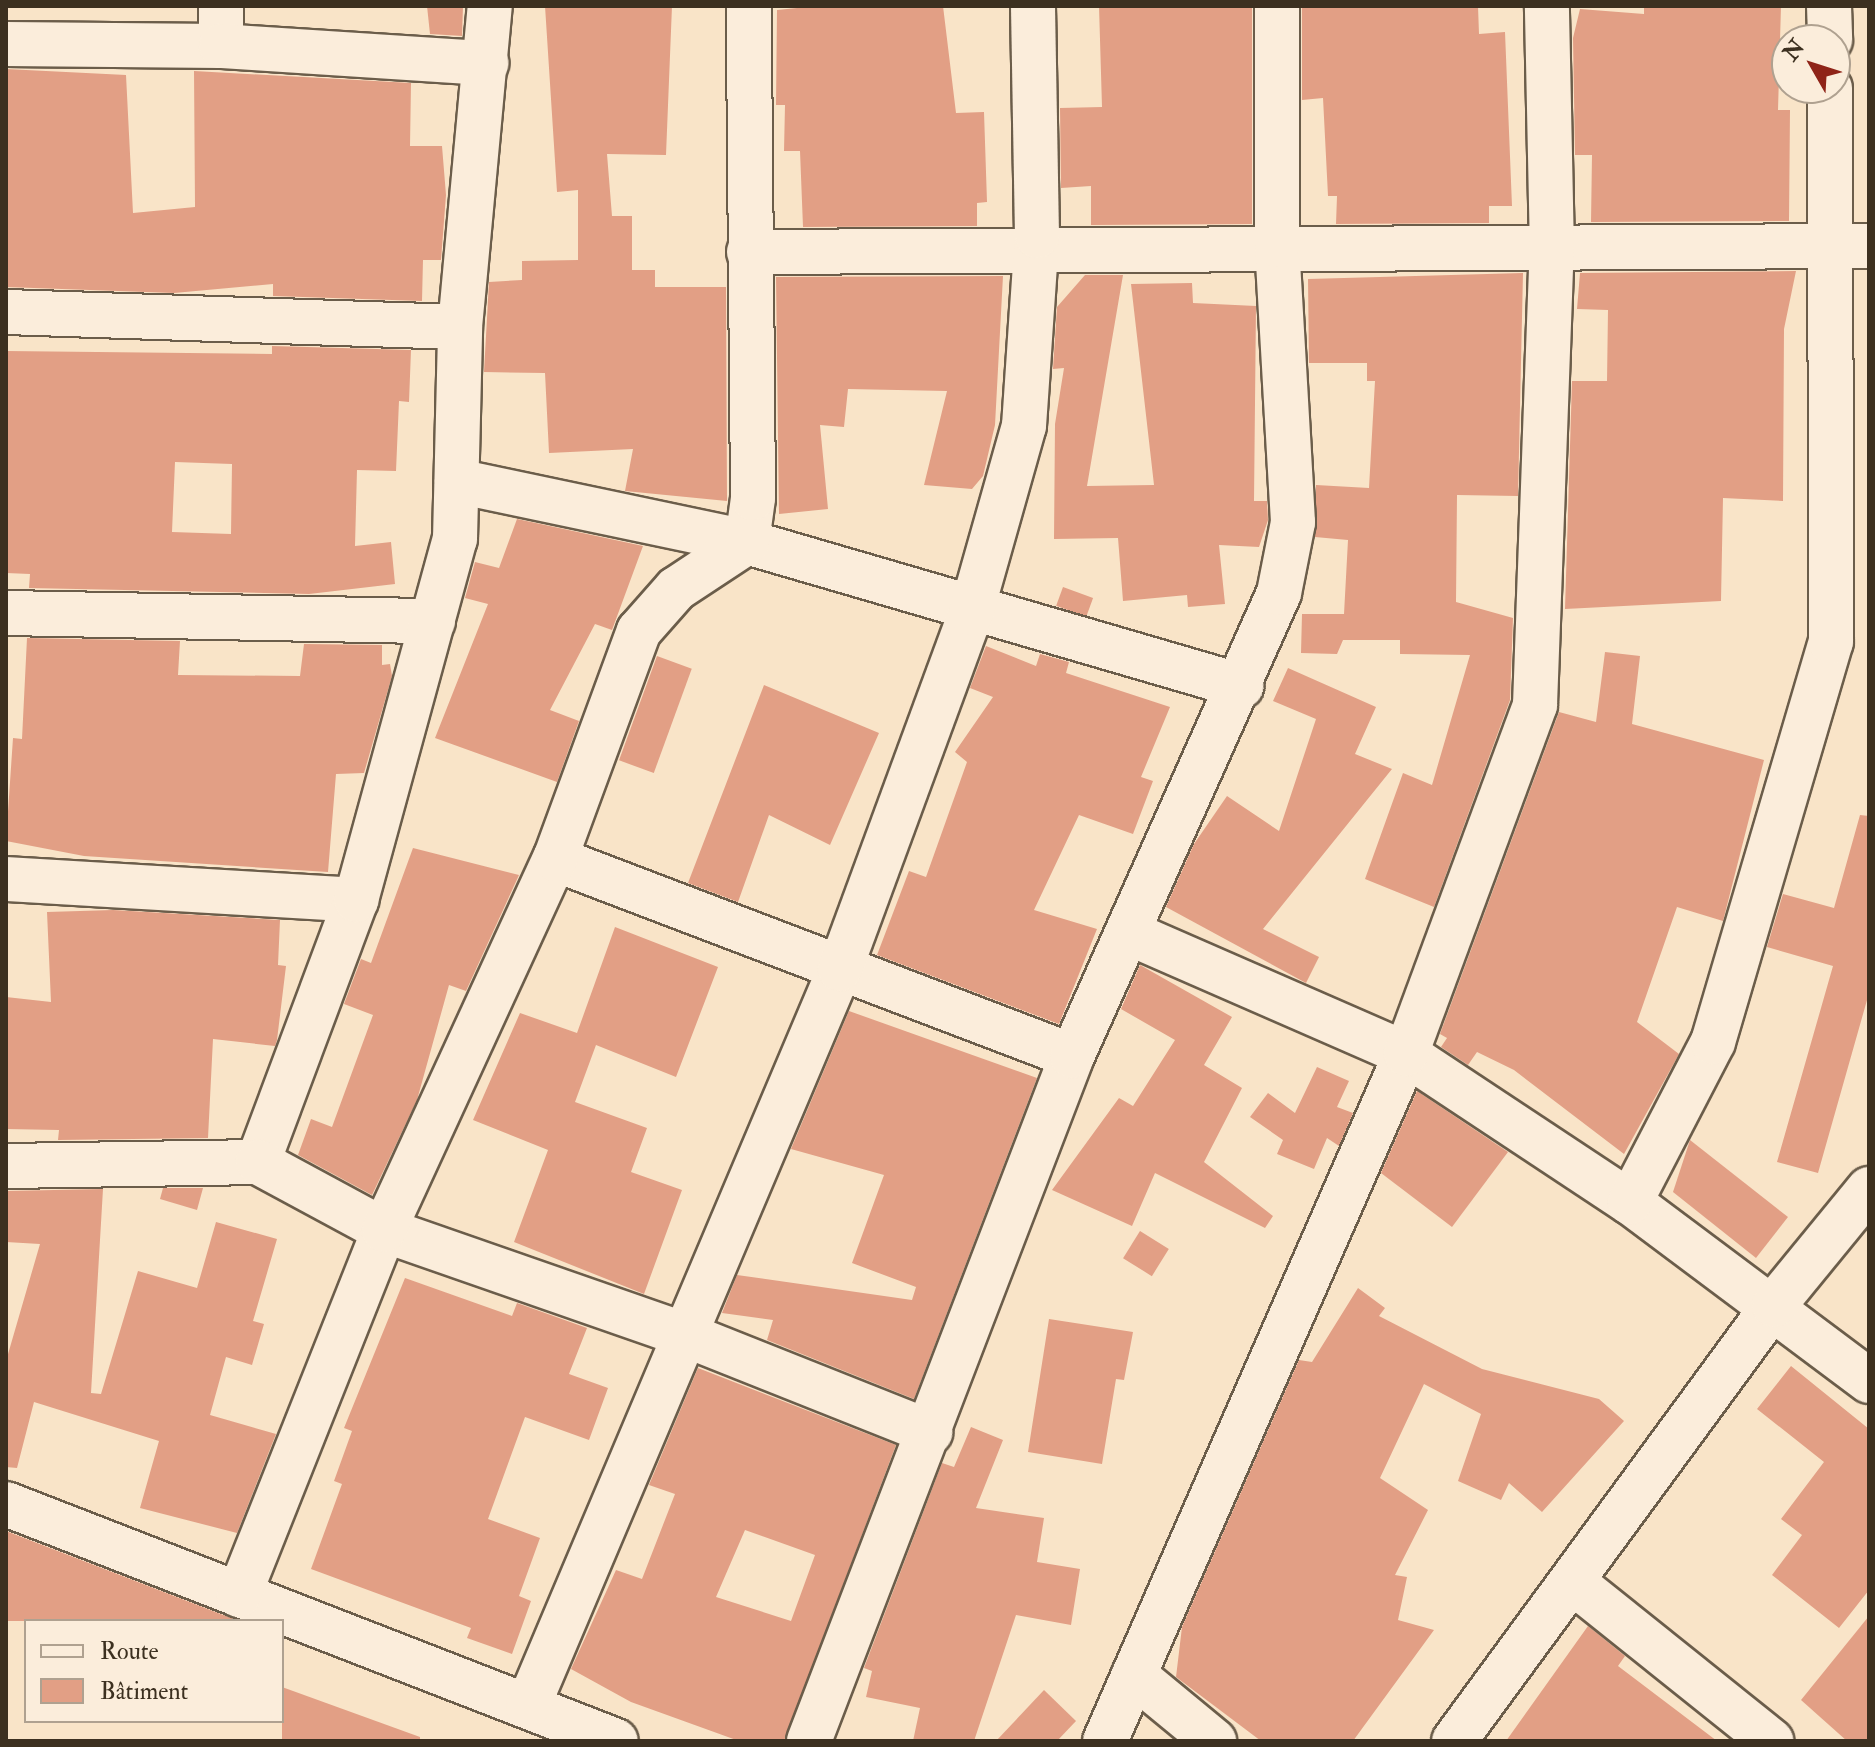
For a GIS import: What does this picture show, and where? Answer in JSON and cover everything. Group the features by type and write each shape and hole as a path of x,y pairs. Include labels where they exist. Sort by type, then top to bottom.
{"street":[{"path":"258,1162 356,900 455,539 460,327 490,6"},
{"path":"747,542 749,6"},
{"path":"528,1706 840,969 971,613 1024,426 1036,249 1033,6"},
{"path":"809,1741 1072,1056 1241,686 1279,593 1293,522 1277,245 1277,6"},
{"path":"1105,1741 1406,1054 1535,705 1552,251 1547,6"},
{"path":"6,44 221,26 486,63"},
{"path":"1630,1202 1713,1042 1850,642 1851,247 1832,104"},
{"path":"749,252 1277,245 1552,251 1851,247"},
{"path":"6,312 460,327"},
{"path":"457,481 747,542 971,613 1241,686"},
{"path":"239,1595 384,1230 555,859 639,631 676,589 747,542"},
{"path":"6,613 433,621"},
{"path":"555,859 1072,1056"},
{"path":"6,879 356,900"},
{"path":"1129,933 1406,1054 1630,1202 1774,1305 1869,1381"},
{"path":"6,1166 258,1162 384,1230 686,1335 930,1432"},
{"path":"1454,1741 1574,1583 1774,1305 1869,1189"},
{"path":"6,1504 616,1741"},
{"path":"1574,1583 1771,1741"},
{"path":"1134,1675 1214,1741"}],"building":[{"path":"427,6 463,6 462,36 430,34"},
{"path":"545,6 672,6 666,155 607,154 612,216 632,216 632,270 655,270 655,287 726,287 727,501 625,491 633,449 549,453 545,373 484,372 489,282 522,280 522,261 578,260 578,190 557,192"},
{"path":"817,6 943,6 956,113 984,112 987,202 977,203 977,226 803,227 800,151 784,151 785,105 776,105 777,10"},
{"path":"1099,6 1252,6 1252,224 1091,225 1091,186 1061,188 1060,108 1102,107"},
{"path":"1302,6 1478,6 1479,34 1505,32 1512,206 1489,206 1489,223 1336,224 1337,196 1328,196 1323,98 1302,100"},
{"path":"1644,6 1781,6 1780,24 1771,24 1771,104 1778,104 1778,110 1790,110 1789,221 1591,222 1592,155 1575,155 1573,38 1580,9 1644,14"},
{"path":"6,69 126,75 133,213 195,207 194,71 411,83 410,146 442,146 446,195 441,260 423,260 422,301 273,296 273,284 174,293 6,287"},
{"path":"1796,271 1784,329 1783,501 1723,498 1721,601 1565,609 1572,381 1607,381 1608,310 1577,309 1580,273"},
{"path":"1523,273 1518,496 1457,495 1456,602 1513,618 1510,700 1434,907 1365,879 1403,773 1432,785 1470,655 1400,654 1400,640 1343,640 1337,654 1301,653 1302,614 1344,614 1348,540 1315,537 1316,485 1369,488 1375,381 1367,381 1367,363 1309,363 1308,279"},
{"path":"1085,275 1123,275 1087,486 1154,485 1131,284 1192,283 1193,303 1256,306 1254,501 1267,501 1268,520 1259,547 1219,545 1225,604 1188,607 1187,595 1123,601 1118,538 1054,539 1055,424 1064,368 1053,369 1057,307"},
{"path":"1003,276 995,425 983,476 972,489 924,485 947,391 848,389 844,427 820,425 828,509 779,514 776,277"},
{"path":"272,346 411,350 409,402 399,401 396,471 357,470 355,546 391,542 395,584 309,594 29,588 30,574 6,573 6,351 272,354","holes":["175,462 232,464 231,534 172,532"]},
{"path":"517,519 643,546 612,630 595,624 550,710 579,721 557,782 435,738 488,604 465,598 475,562 499,568"},
{"path":"1063,587 1093,598 1086,617 1056,606"},
{"path":"27,638 180,641 178,675 300,676 304,644 382,645 382,665 390,664 392,676 364,773 336,774 328,872 84,856 6,841 13,738 22,739"},
{"path":"986,646 1036,666 1040,654 1069,662 1066,673 1170,707 1141,777 1153,781 1133,834 1079,815 1034,910 1097,929 1059,1024 877,955 909,871 926,877 967,762 955,752 993,697 970,688"},
{"path":"1605,652 1640,656 1632,724 1764,760 1723,921 1677,907 1637,1022 1679,1054 1624,1154 1514,1070 1477,1052 1468,1065 1441,1047 1447,1038 1440,1034 1559,712 1596,722"},
{"path":"657,656 692,669 654,773 619,760"},
{"path":"1288,668 1376,707 1355,754 1392,769 1263,929 1319,957 1306,983 1166,907 1194,844 1227,796 1279,831 1316,719 1273,701"},
{"path":"764,685 879,733 830,845 769,815 738,902 688,883"},
{"path":"1860,815 1869,816 1869,993 1818,1173 1777,1162 1833,966 1767,947 1783,894 1834,908"},
{"path":"413,848 519,875 466,991 449,985 417,1100 372,1195 298,1155 311,1119 332,1127 373,1015 344,1004 361,959 371,963"},
{"path":"113,910 280,920 278,965 286,966 277,1040 275,1046 213,1039 208,1138 58,1140 59,1130 6,1129 6,997 51,1002 47,912"},
{"path":"615,927 718,967 676,1077 596,1045 575,1102 647,1128 631,1172 682,1190 644,1294 514,1242 548,1150 473,1120 520,1013 577,1033"},
{"path":"1140,965 1232,1017 1204,1065 1242,1088 1204,1162 1273,1216 1265,1228 1155,1173 1132,1226 1052,1190 1119,1098 1133,1106 1175,1040 1121,1009"},
{"path":"849,1011 1037,1078 914,1399 767,1340 773,1320 722,1313 737,1275 912,1300 916,1287 852,1263 884,1175 791,1149"},
{"path":"1317,1067 1349,1081 1337,1107 1353,1113 1339,1146 1327,1138 1314,1169 1277,1154 1283,1140 1250,1117 1268,1093 1295,1113"},
{"path":"1417,1091 1508,1152 1452,1227 1381,1173"},
{"path":"1690,1140 1788,1217 1756,1258 1673,1192"},
{"path":"163,1188 203,1188 197,1210 160,1199"},
{"path":"103,1189 91,1393 101,1394 138,1271 197,1288 216,1222 277,1239 253,1321 264,1324 252,1365 226,1357 210,1415 276,1434 237,1533 140,1508 159,1441 34,1402 17,1468 6,1467 6,1361 40,1244 6,1242 6,1191"},
{"path":"1140,1231 1169,1249 1152,1276 1123,1258"},
{"path":"405,1278 512,1316 517,1303 587,1328 569,1374 608,1388 589,1440 525,1417 488,1519 540,1538 519,1596 531,1601 512,1654 467,1638 471,1628 311,1569 342,1484 334,1481 352,1431 344,1428"},
{"path":"1358,1288 1385,1308 1379,1316 1482,1369 1599,1399 1624,1421 1542,1512 1509,1483 1501,1500 1458,1481 1481,1414 1424,1384 1380,1478 1428,1510 1395,1575 1407,1577 1398,1620 1434,1630 1353,1741 1261,1741 1176,1677 1182,1627 1299,1360 1312,1362"},
{"path":"1049,1319 1133,1332 1124,1380 1116,1379 1102,1464 1028,1452"},
{"path":"1791,1366 1869,1429 1869,1590 1839,1628 1772,1575 1802,1535 1781,1519 1824,1462 1757,1409"},
{"path":"698,1368 896,1445 784,1741 739,1741 631,1702 571,1669 616,1570 642,1579 675,1494 649,1485","holes":["745,1530 815,1555 791,1621 716,1597"]},
{"path":"971,1427 1003,1440 976,1508 1044,1518 1037,1562 1080,1569 1071,1625 1016,1615 974,1741 913,1741 920,1708 866,1697 872,1671 864,1668 942,1463 954,1467"},
{"path":"6,1531 233,1619 24,1619 6,1621"},
{"path":"1869,1616 1869,1741 1847,1741 1801,1700"},
{"path":"1588,1626 1625,1656 1618,1666 1717,1741 1506,1741"},
{"path":"284,1688 420,1737 420,1741 282,1741"},
{"path":"1044,1690 1076,1721 1057,1741 996,1741"}]}
